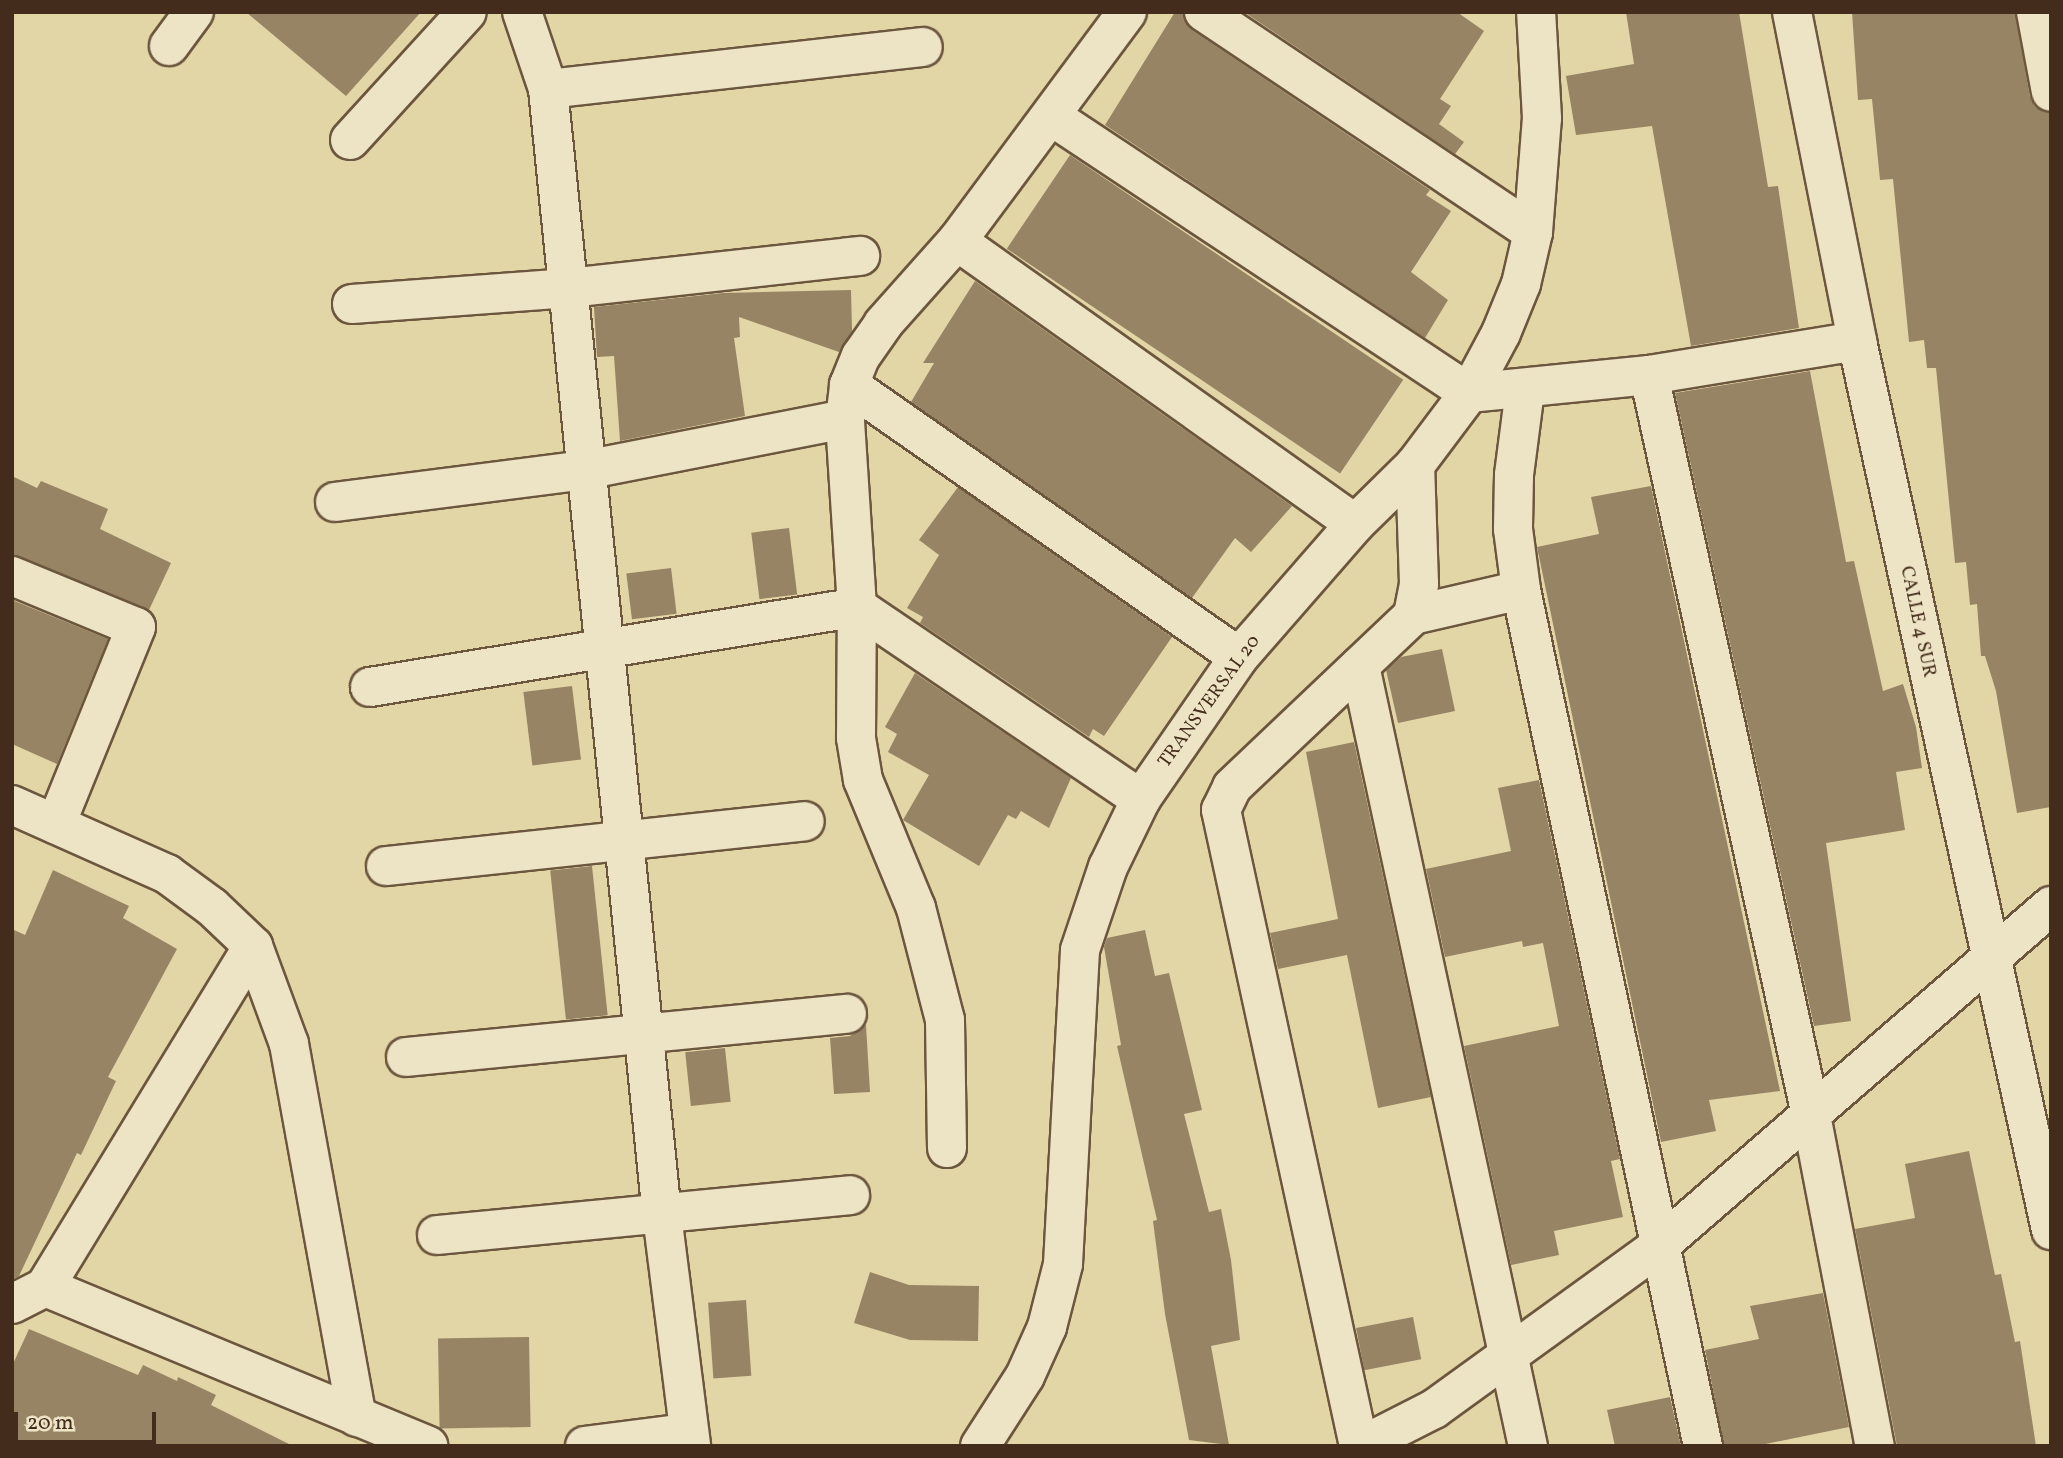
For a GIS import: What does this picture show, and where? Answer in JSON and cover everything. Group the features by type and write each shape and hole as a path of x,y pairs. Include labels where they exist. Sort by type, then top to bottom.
{"street":[{"path":"169,46 194,12"},
{"path":"350,140 467,12"},
{"path":"522,12 548,89 662,1215 689,1439 585,1446"},
{"path":"947,1148 946,1020 916,908 863,780 856,738 857,607 847,402 861,356 883,324 957,241 1127,12"},
{"path":"1204,12 1533,232"},
{"name":"CALLE 4 SUR","path":"1793,12 1857,341 2051,1230"},
{"path":"2036,12 2051,92"},
{"name":"TRANSVERSAL 20","path":"981,1446 1025,1376 1047,1327 1063,1264 1080,950 1108,867 1141,799 1239,657 1355,524 1415,465 1469,393 1521,284 1533,232 1542,118 1529,18"},
{"path":"548,89 923,47"},
{"path":"1051,116 1469,393 1525,390 1649,375 1857,341"},
{"path":"957,241 1355,524"},
{"path":"352,304 569,288 860,256"},
{"path":"1649,375 1811,1115 1875,1446"},
{"path":"1525,390 1514,475 1513,529 1521,590 1703,1446"},
{"path":"335,502 585,470 847,402 1239,657"},
{"path":"1413,615 1419,584 1415,465"},
{"path":"12,576 136,627 55,824"},
{"path":"1521,590 1413,615 1232,787 1221,810 1360,1446 1434,1409 1659,1246 1991,961 2051,906"},
{"path":"370,687 606,652 857,607 1141,799"},
{"path":"1360,666 1528,1446"},
{"path":"12,805 167,874 212,907 253,946 289,1044 357,1418"},
{"path":"386,866 804,821"},
{"path":"253,946 29,1296 428,1446"},
{"path":"406,1057 847,1014"},
{"path":"437,1235 850,1195"}],"building":[{"path":"246,12 421,12 346,96"},
{"path":"1175,12 1182,12 1192,30 1430,190 1426,195 1451,211 1411,272 1448,300 1425,338 1105,125"},
{"path":"1244,12 1457,12 1484,31 1440,99 1451,106 1439,124 1464,142 1455,154"},
{"path":"1626,12 1739,12 1768,187 1778,186 1799,328 1691,346 1652,126 1576,135 1566,76 1634,64"},
{"path":"1852,12 2015,12 2030,97 2035,107 2051,113 2051,807 2017,813 1996,691 1985,656 1981,656 1977,604 1970,605 1966,562 1955,563 1936,368 1927,368 1924,340 1909,342 1893,179 1880,180 1872,99 1858,100"},
{"path":"1070,155 1403,380 1340,473 1007,249"},
{"path":"975,281 1292,506 1251,552 1235,538 1192,598 911,402 934,363 923,363"},
{"path":"851,290 852,331 839,352 739,317 740,337 734,338 745,416 620,441 614,356 597,357 594,307 723,293"},
{"path":"1810,371 1846,562 1854,561 1883,691 1903,684 1916,727 1922,768 1896,772 1905,830 1826,843 1851,1021 1814,1026 1675,393"},
{"path":"12,476 37,488 41,481 108,509 100,529 171,563 149,610 12,555"},
{"path":"1651,486 1780,1091 1709,1100 1716,1131 1661,1142 1537,547 1599,534 1591,497"},
{"path":"958,487 1172,637 1104,736 1093,729 1089,737 920,623 923,617 907,608 939,555 919,540"},
{"path":"789,528 797,595 759,599 751,533"},
{"path":"671,568 677,614 632,619 626,573"},
{"path":"12,600 108,639 57,764 12,744"},
{"path":"1442,649 1455,711 1398,723 1386,670 1401,657"},
{"path":"915,673 1071,778 1049,828 1021,811 1016,819 1008,815 979,866 903,820 929,775 888,752 897,734 885,727"},
{"path":"572,686 581,759 532,765 523,692"},
{"path":"1354,742 1431,1097 1378,1108 1347,955 1278,969 1270,933 1338,919 1306,752"},
{"path":"1539,780 1620,1159 1611,1161 1623,1217 1554,1231 1559,1255 1511,1265 1464,1046 1559,1026 1543,943 1523,947 1522,941 1445,957 1426,869 1511,851 1498,788"},
{"path":"592,866 608,1015 566,1020 550,870"},
{"path":"53,870 129,906 123,918 177,949 108,1077 116,1081 81,1155 77,1153 19,1276 12,1279 12,929 25,935"},
{"path":"1145,930 1155,976 1169,973 1202,1110 1184,1114 1209,1212 1221,1209 1231,1260 1240,1340 1211,1346 1229,1445 1189,1440 1165,1314 1153,1221 1157,1220 1117,1046 1121,1045 1104,947 1107,938"},
{"path":"866,1025 870,1092 834,1094 830,1038 850,1036"},
{"path":"725,1048 731,1102 691,1106 685,1052"},
{"path":"1969,1151 1995,1275 2001,1274 2015,1342 2020,1341 2036,1446 1897,1446 1855,1229 1915,1218 1905,1164"},
{"path":"870,1272 909,1285 979,1286 978,1341 910,1340 854,1323"},
{"path":"1823,1293 1849,1427 1756,1446 1724,1446 1705,1350 1759,1339 1750,1306"},
{"path":"746,1300 751,1376 713,1378 708,1303"},
{"path":"1413,1317 1421,1359 1364,1370 1356,1328"},
{"path":"29,1329 138,1375 143,1365 177,1381 178,1377 216,1395 211,1405 293,1446 12,1446 12,1366"},
{"path":"529,1337 531,1427 440,1429 438,1339"},
{"path":"1670,1397 1681,1446 1615,1446 1607,1410"}]}
